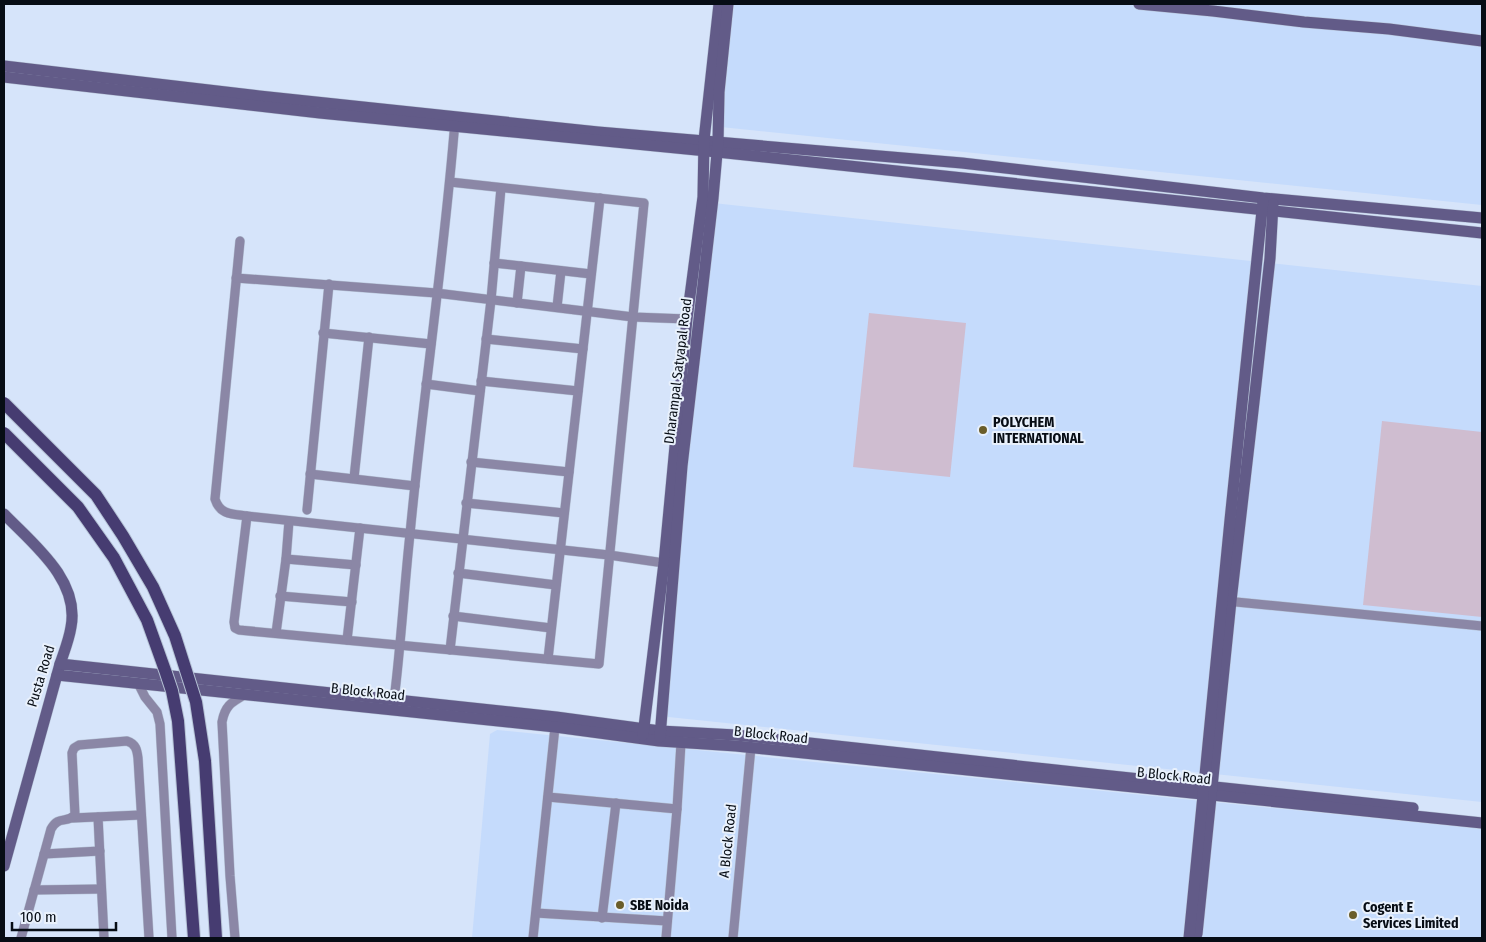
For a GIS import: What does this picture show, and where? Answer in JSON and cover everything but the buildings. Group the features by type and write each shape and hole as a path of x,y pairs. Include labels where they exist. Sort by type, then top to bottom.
{"main road":[{"path":"4,403 96,495 153,587 175,636 196,702 205,761 216,938"},
{"path":"4,433 78,507 114,558 147,620 166,672 178,721 194,938"}],"street":[{"name":"Dharampal Satyapal Road","path":"644,734 664,563 687,319 703,197 704,146 720,4"},
{"name":"Dharampal Satyapal Road","path":"660,736 682,466 713,198 719,92 728,4"},
{"path":"1139,4 1213,7 1304,22 1390,29 1482,41"},
{"path":"4,66 455,121"},
{"path":"4,77 320,113 598,132 704,146 962,163 1482,233"},
{"path":"394,700 415,486 450,182 455,121"},
{"path":"247,516 234,625 239,630 598,664 644,204 450,182"},
{"path":"450,650 486,339 501,188"},
{"path":"548,659 600,198"},
{"path":"1268,204 1482,218"},
{"path":"1189,938 1207,791 1226,601 1254,402 1270,258 1268,204"},
{"path":"240,241 215,499 217,506 223,512 289,521 609,555 664,563"},
{"path":"494,263 591,274"},
{"path":"517,303 520,266"},
{"path":"557,307 561,271"},
{"path":"236,278 436,293 633,317 687,319"},
{"path":"307,510 328,284"},
{"path":"323,333 431,344"},
{"path":"354,478 369,337"},
{"path":"486,339 582,349"},
{"path":"481,381 578,391"},
{"path":"426,384 480,391"},
{"path":"471,462 569,472"},
{"path":"310,474 415,486"},
{"path":"466,503 564,513"},
{"name":"Pusta Road","path":"4,514 50,562 62,579 72,604 72,626 58,669 4,866"},
{"path":"276,633 289,521"},
{"path":"347,640 360,528"},
{"path":"286,559 356,565"},
{"path":"458,573 556,585"},
{"path":"280,596 352,602"},
{"path":"1226,601 1482,626"},
{"path":"453,616 551,628"},
{"name":"B Block Road","path":"58,669 556,717 644,734"},
{"name":"B Block Road","path":"58,669 138,683 555,727 660,736 746,736 1482,823"},
{"path":"138,683 156,712 160,724 172,938"},
{"path":"235,938 222,722 229,704 246,694"},
{"path":"533,938 555,727"},
{"name":"B Block Road","path":"660,736 682,743 751,747 1207,791 1482,815"},
{"path":"73,818 75,812 72,753 74,748 79,745 127,741 133,743 136,748 149,938"},
{"path":"666,938 682,743"},
{"name":"A Block Road","path":"733,938 751,747"},
{"path":"1196,938 1207,791"},
{"path":"548,796 677,809"},
{"path":"602,918 616,803"},
{"path":"21,938 51,828 54,824 59,820 73,818 140,815"},
{"path":"98,817 104,938"},
{"path":"44,854 100,851"},
{"path":"34,890 102,889"},
{"path":"536,913 667,921"}],"shaded area":[{"path":"734,4 1482,4 1482,205 721,127"},
{"path":"704,202 1482,286 1482,802 659,716"},
{"path":"869,313 966,323 950,477 853,467"},
{"path":"1382,421 1482,432 1482,617 1363,605"},
{"path":"497,730 1482,829 1482,938 472,938 490,734"}],"place":[{"name":"POLYCHEM INTERNATIONAL","path":"983,430"},
{"name":"SBE Noida","path":"620,905"},
{"name":"Cogent E Services Limited","path":"1353,915"}]}
